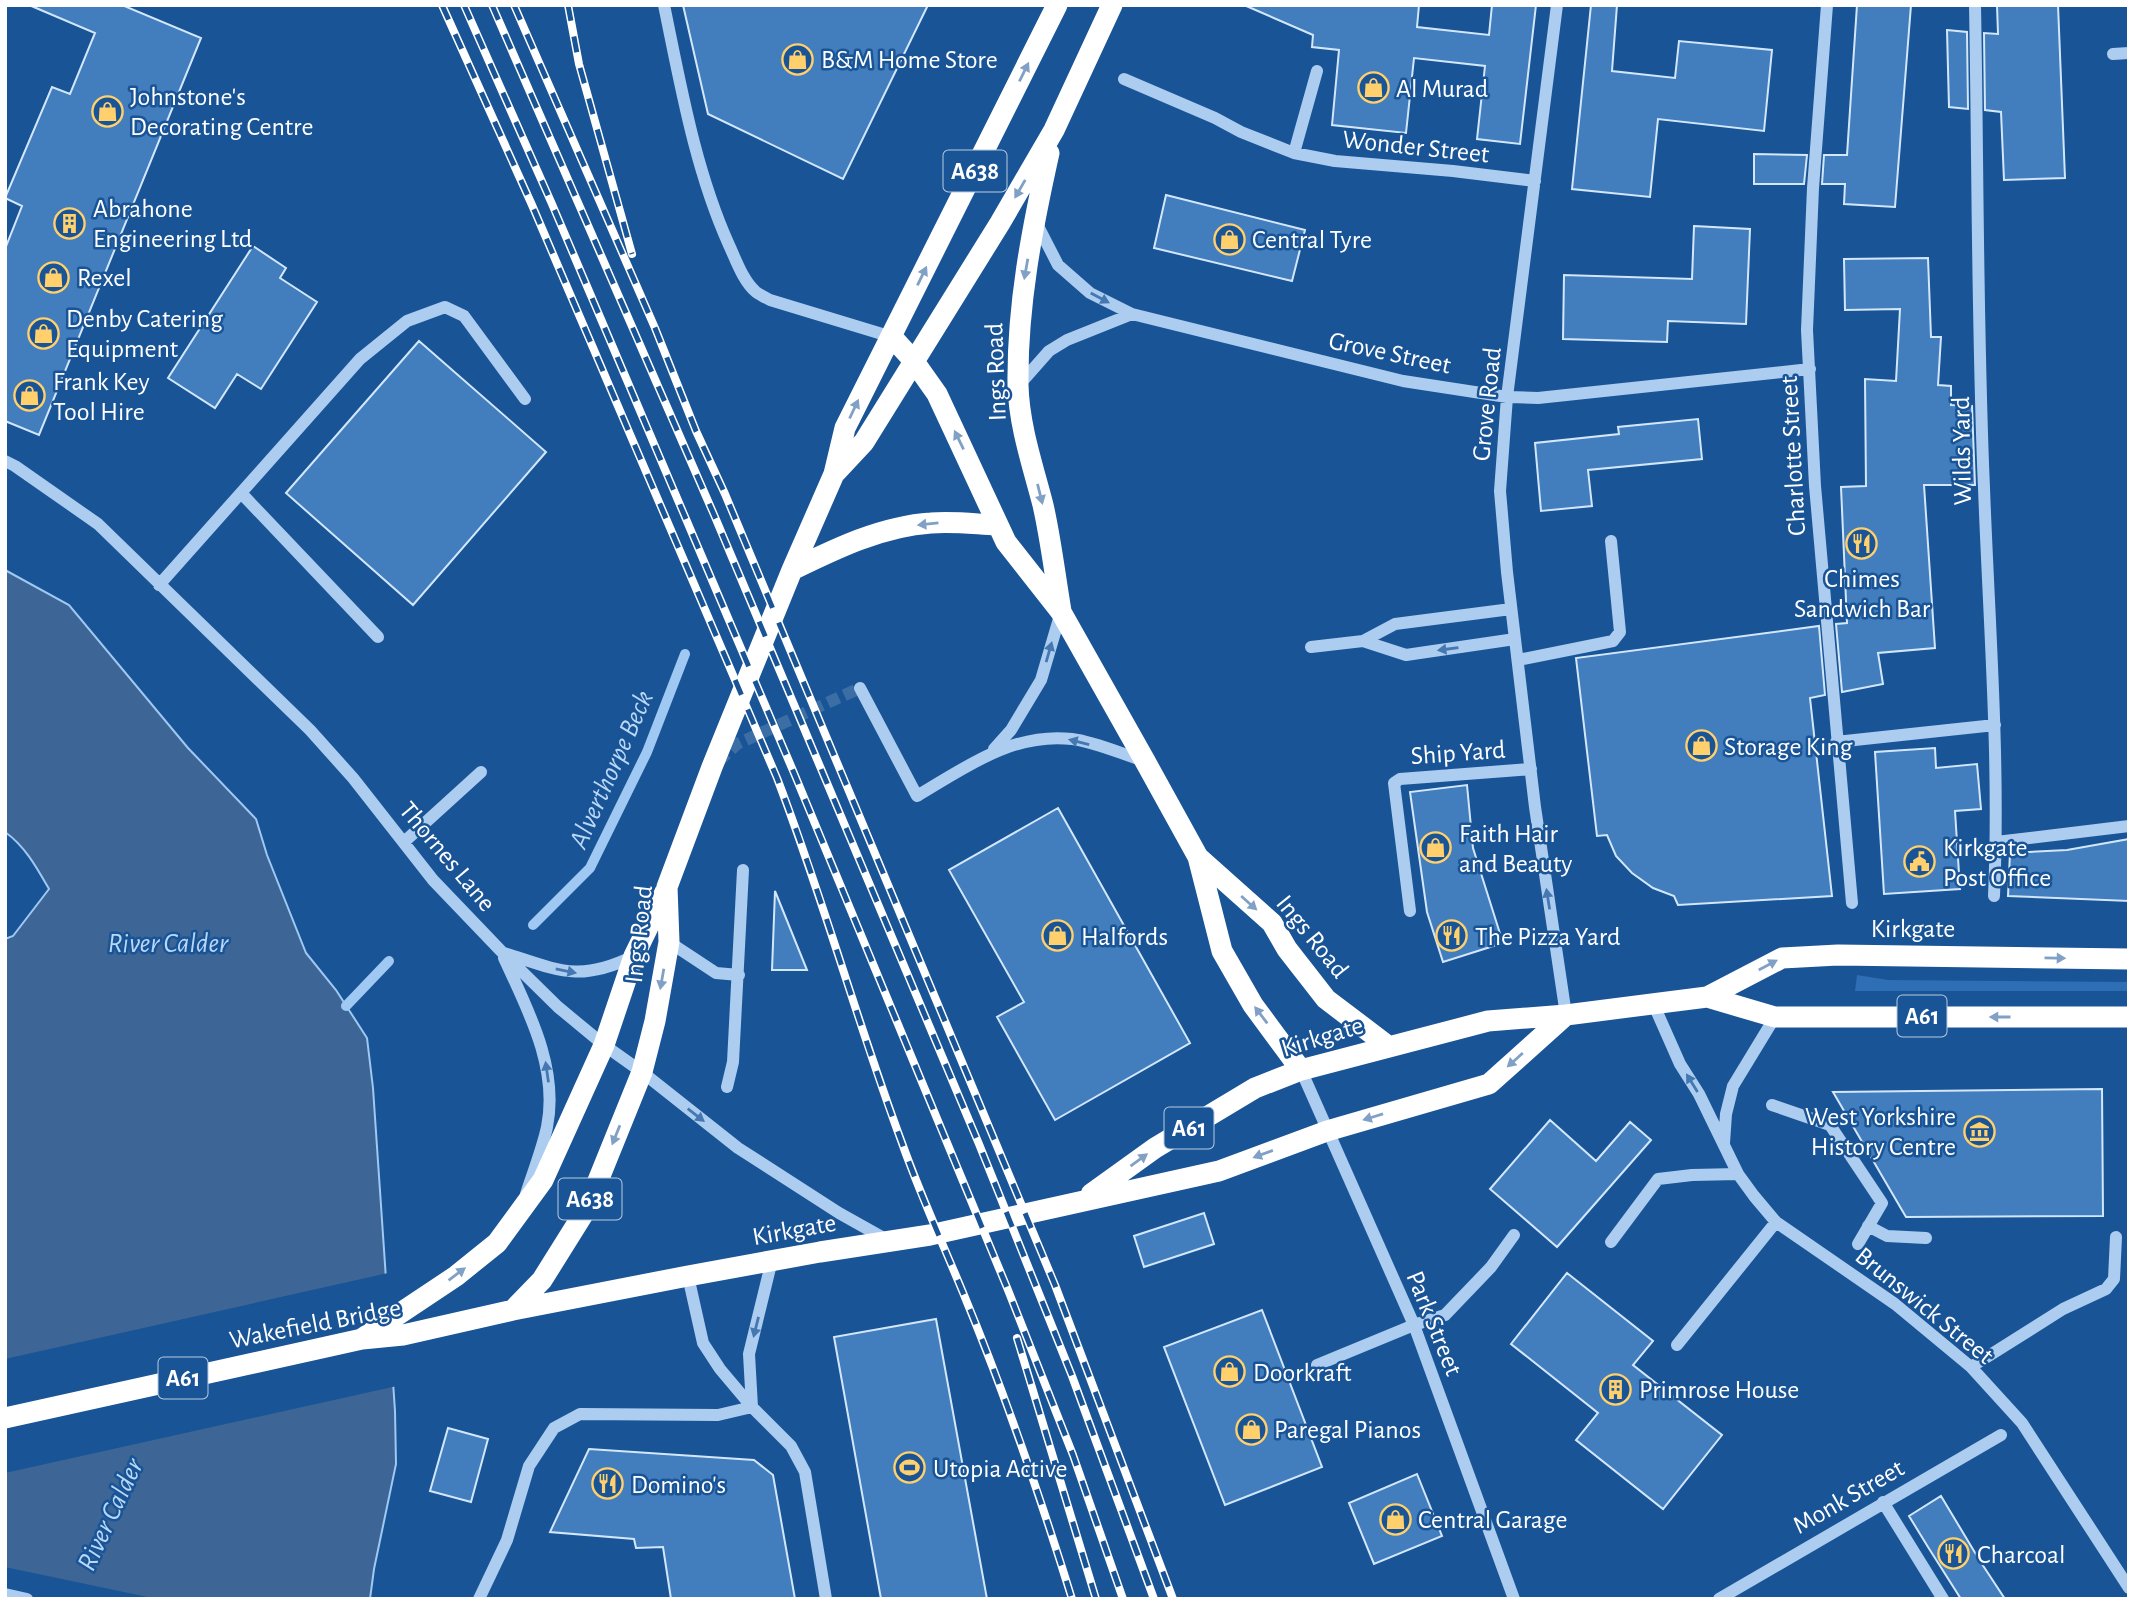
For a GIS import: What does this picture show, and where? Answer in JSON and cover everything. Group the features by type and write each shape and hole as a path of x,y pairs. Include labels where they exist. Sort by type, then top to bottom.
{"highway":[{"name":"Ings Road","path":"513,1310 542,1280 587,1208 642,1072 655,1021 668,942 667,887 712,767 834,474 845,428 1057,5"},
{"name":"Ings Road","path":"834,474 863,442 1000,223 1054,130 1112,5"},
{"name":"Ings Road","path":"1054,130 1037,206 1022,294 1018,387 1025,436 1044,509 1061,612"},
{"name":"Ings Road","path":"892,337 913,360 937,394 996,525 1006,542 1061,612 1145,761 1198,857 1222,951 1253,1005 1301,1070"},
{"path":"792,570 874,535 930,523 996,525"},
{"name":"Ings Road","path":"1198,857 1272,923 1287,949 1326,999 1388,1046"},
{"name":"A638","path":"362,1339 456,1276 497,1243 543,1180 604,1045 634,956 667,887"},
{"name":"Kirkgate","path":"1084,1200 1155,1149 1255,1088 1301,1070 1488,1021 1566,1015 1707,997 1782,958 1994,956 2129,959"},
{"name":"Kirkgate","path":"1707,997 1775,1017 2129,1017"},
{"name":"Kirkgate","path":"513,1310 772,1260 930,1235 1219,1171 1327,1131 1489,1084 1566,1015"},
{"name":"Wakefield Bridge","path":"5,1418 362,1339 402,1335 513,1310"}],"street":[{"path":"664,5 687,122 701,174 718,220 746,279 755,292 770,300 892,337"},
{"name":"Grove Road","path":"1558,5 1507,397 1500,491 1535,807 1566,1015"},
{"name":"Charlotte Street","path":"1827,5 1813,188 1807,330 1815,486 1852,903"},
{"name":"Wilds Yard","path":"1975,5 1984,486 1995,725 1994,896"},
{"path":"2113,54 2129,52"},
{"path":"1294,153 1317,71"},
{"name":"Wonder Street","path":"1124,79 1294,153 1335,161 1535,181"},
{"name":"Grove Street","path":"1037,206 1039,228 1058,265 1090,293 1132,314 1403,381 1507,397 1538,398 1810,369"},
{"path":"159,585 360,359 407,321 445,307 464,316 525,399"},
{"path":"1018,387 1049,351 1067,340 1132,314"},
{"name":"Thornes Lane","path":"5,461 98,524 310,730 349,774 433,880 558,1007 756,1161 889,1241"},
{"path":"242,494 378,637"},
{"path":"1518,660 1613,641 1620,632 1611,541"},
{"path":"1311,647 1363,641 1395,624 1511,609"},
{"path":"991,752 1011,730 1041,680 1061,612"},
{"path":"1363,641 1406,654 1515,639"},
{"path":"860,688 918,796 991,752 1022,741 1072,739 1145,761"},
{"path":"1836,742 1995,725"},
{"name":"Ship Yard","path":"1410,911 1394,783 1400,779 1531,769"},
{"path":"404,842 481,772"},
{"path":"1996,842 2129,826"},
{"path":"727,1087 733,1062 743,870"},
{"path":"668,942 716,973 739,975"},
{"path":"501,951 563,972 579,973 612,967 634,956"},
{"path":"501,951 537,1032 546,1063 550,1097 547,1127 521,1210"},
{"name":"Brunswick Street","path":"1653,1003 1680,1064 1699,1094 1738,1174 1776,1222 1895,1304 1971,1367 2022,1423 2129,1588"},
{"name":"Brunswick Street","path":"1724,1143 1726,1114 1733,1086 1775,1017"},
{"name":"Park Street","path":"1301,1070 1414,1325 1514,1599"},
{"path":"1772,1105 1830,1125 1882,1203 1858,1244"},
{"path":"1611,1242 1658,1179 1738,1174"},
{"path":"1677,1345 1776,1222"},
{"path":"1868,1226 1887,1236 1926,1238"},
{"path":"1317,1365 1445,1315 1491,1267 1514,1235"},
{"path":"1971,1367 2063,1309 2106,1289 2114,1279 2116,1237"},
{"path":"752,1407 749,1354 772,1260"},
{"path":"688,1276 704,1343 719,1369 791,1446 805,1472 826,1599"},
{"path":"479,1599 507,1540 529,1466 554,1428 580,1414 718,1415 752,1407"},
{"name":"Monk Street","path":"1719,1599 2001,1435"},
{"path":"1884,1502 1943,1599"},
{"path":"5,1594 27,1599"}],"shaded area":[{"path":"1857,975 1888,980 2129,982 2129,991 1855,991"}],"water":[{"name":"River Calder","path":"5,570 69,605 188,748 256,819 267,855 306,953 336,990 367,1038 373,1088 395,1411 396,1464 370,1599 5,1599 5,939 13,936 49,889 25,851 5,832"}],"pier":[{"path":"388,1273 397,1386 5,1473 5,1359"},
{"path":"5,1567 157,1599 5,1599"}],"building":[{"path":"29,5 122,5 201,38 39,435 5,421 5,249 22,206 5,198 52,87 70,94 95,33"},
{"name":"B&M Home Store","path":"683,5 928,5 843,179 708,114"},
{"path":"1244,5 1419,5 1417,27 1489,35 1492,5 1536,5 1520,144 1477,139 1485,66 1414,58 1406,133 1332,125 1339,50 1312,47 1313,35"},
{"path":"1591,5 1617,5 1612,71 1675,78 1679,41 1772,50 1764,131 1658,119 1650,197 1572,189"},
{"path":"1857,5 1911,5 1895,207 1844,204 1845,184 1822,184 1824,155 1847,155"},
{"path":"1997,5 2058,5 2065,178 2004,180 2001,112 1985,110 1984,33 1998,34"},
{"path":"1947,30 1967,32 1968,109 1949,107"},
{"path":"1754,154 1807,155 1804,184 1754,184"},
{"name":"Central Tyre","path":"1166,195 1305,230 1292,281 1154,248"},
{"path":"1694,226 1750,229 1746,324 1668,321 1667,342 1563,339 1564,275 1692,279"},
{"path":"253,246 286,268 280,278 317,302 261,389 237,374 215,408 168,378"},
{"path":"1928,258 1931,337 1941,337 1938,385 1951,386 1951,405 1972,406 1975,485 1924,485 1935,648 1878,653 1883,684 1842,692 1836,624 1847,623 1841,487 1866,486 1865,379 1896,381 1900,309 1845,310 1844,259"},
{"path":"419,341 546,452 413,605 286,493"},
{"path":"1698,419 1702,459 1588,470 1592,506 1541,511 1535,443 1619,434 1618,427"},
{"name":"Storage King","path":"1819,626 1825,695 1810,698 1832,896 1678,905 1674,896 1653,888 1632,873 1616,856 1607,835 1597,836 1576,658"},
{"path":"1935,748 1936,768 1977,764 1981,809 1955,811 1960,889 1884,894 1875,752"},
{"path":"1467,785 1473,848 1503,943 1443,962 1427,912 1410,792"},
{"name":"Halfords","path":"1058,808 1190,1043 1055,1120 997,1017 1024,1002 949,870"},
{"path":"2129,839 2129,901 2008,896 2010,853 2067,850"},
{"path":"775,891 807,970 772,970"},
{"name":"West Yorkshire History Centre","path":"2102,1089 2103,1216 1906,1217 1833,1092"},
{"path":"1550,1120 1596,1161 1630,1122 1651,1140 1557,1247 1490,1189"},
{"path":"1204,1213 1214,1244 1144,1267 1134,1236"},
{"name":"Primrose House","path":"1567,1273 1653,1341 1633,1365 1722,1435 1663,1509 1576,1440 1598,1413 1511,1344"},
{"path":"1262,1310 1322,1467 1225,1505 1164,1347"},
{"name":"Utopia Active","path":"936,1319 987,1599 881,1599 834,1337"},
{"path":"448,1428 488,1439 471,1502 430,1491"},
{"path":"589,1449 754,1460 773,1475 795,1599 671,1599 663,1547 636,1548 634,1539 550,1532"},
{"name":"Central Garage","path":"1417,1474 1442,1536 1374,1564 1349,1503"},
{"path":"1941,1496 2005,1599 1961,1599 1928,1547 1909,1516"}],"waterway":[{"name":"Alverthorpe Beck","path":"533,925 590,868 647,752 685,654"},
{"name":"Alverthorpe Beck","path":"346,1006 389,961"}],"tunnel":[{"path":"718,762 737,744 860,688"}],"railway":[{"path":"442,5 532,205 777,778 916,1181 1008,1408 1072,1599"},
{"path":"464,5 552,204 794,773 1008,1290 1073,1455 1123,1599"},
{"path":"492,5 715,517 979,1144 1072,1376 1154,1599"},
{"path":"514,5 655,328 1055,1285 1173,1599"},
{"path":"568,5 579,64 632,254"},
{"path":"1017,1338 1096,1599"}],"place":[{"name":"B&M Home Store","path":"798,59"},
{"name":"Al Murad","path":"1373,88"},
{"name":"Johnstone's Decorating Centre","path":"107,111"},
{"name":"Abrahone Engineering Ltd","path":"70,223"},
{"name":"Central Tyre","path":"1229,239"},
{"name":"Rexel","path":"54,277"},
{"name":"Denby Catering Equipment","path":"43,333"},
{"name":"Frank Key Tool Hire","path":"30,396"},
{"name":"Chimes Sandwich Bar","path":"1862,543"},
{"name":"Storage King","path":"1701,746"},
{"name":"Faith Hair and Beauty","path":"1436,848"},
{"name":"Kirkgate Post Office","path":"1920,862"},
{"name":"Halfords","path":"1058,936"},
{"name":"The Pizza Yard","path":"1452,936"},
{"name":"West Yorkshire History Centre","path":"1979,1131"},
{"name":"Doorkraft","path":"1230,1372"},
{"name":"Primrose House","path":"1616,1389"},
{"name":"Paregal Pianos","path":"1251,1429"},
{"name":"Utopia Active","path":"910,1468"},
{"name":"Domino's","path":"608,1484"},
{"name":"Central Garage","path":"1395,1519"},
{"name":"Charcoal","path":"1954,1554"}]}
